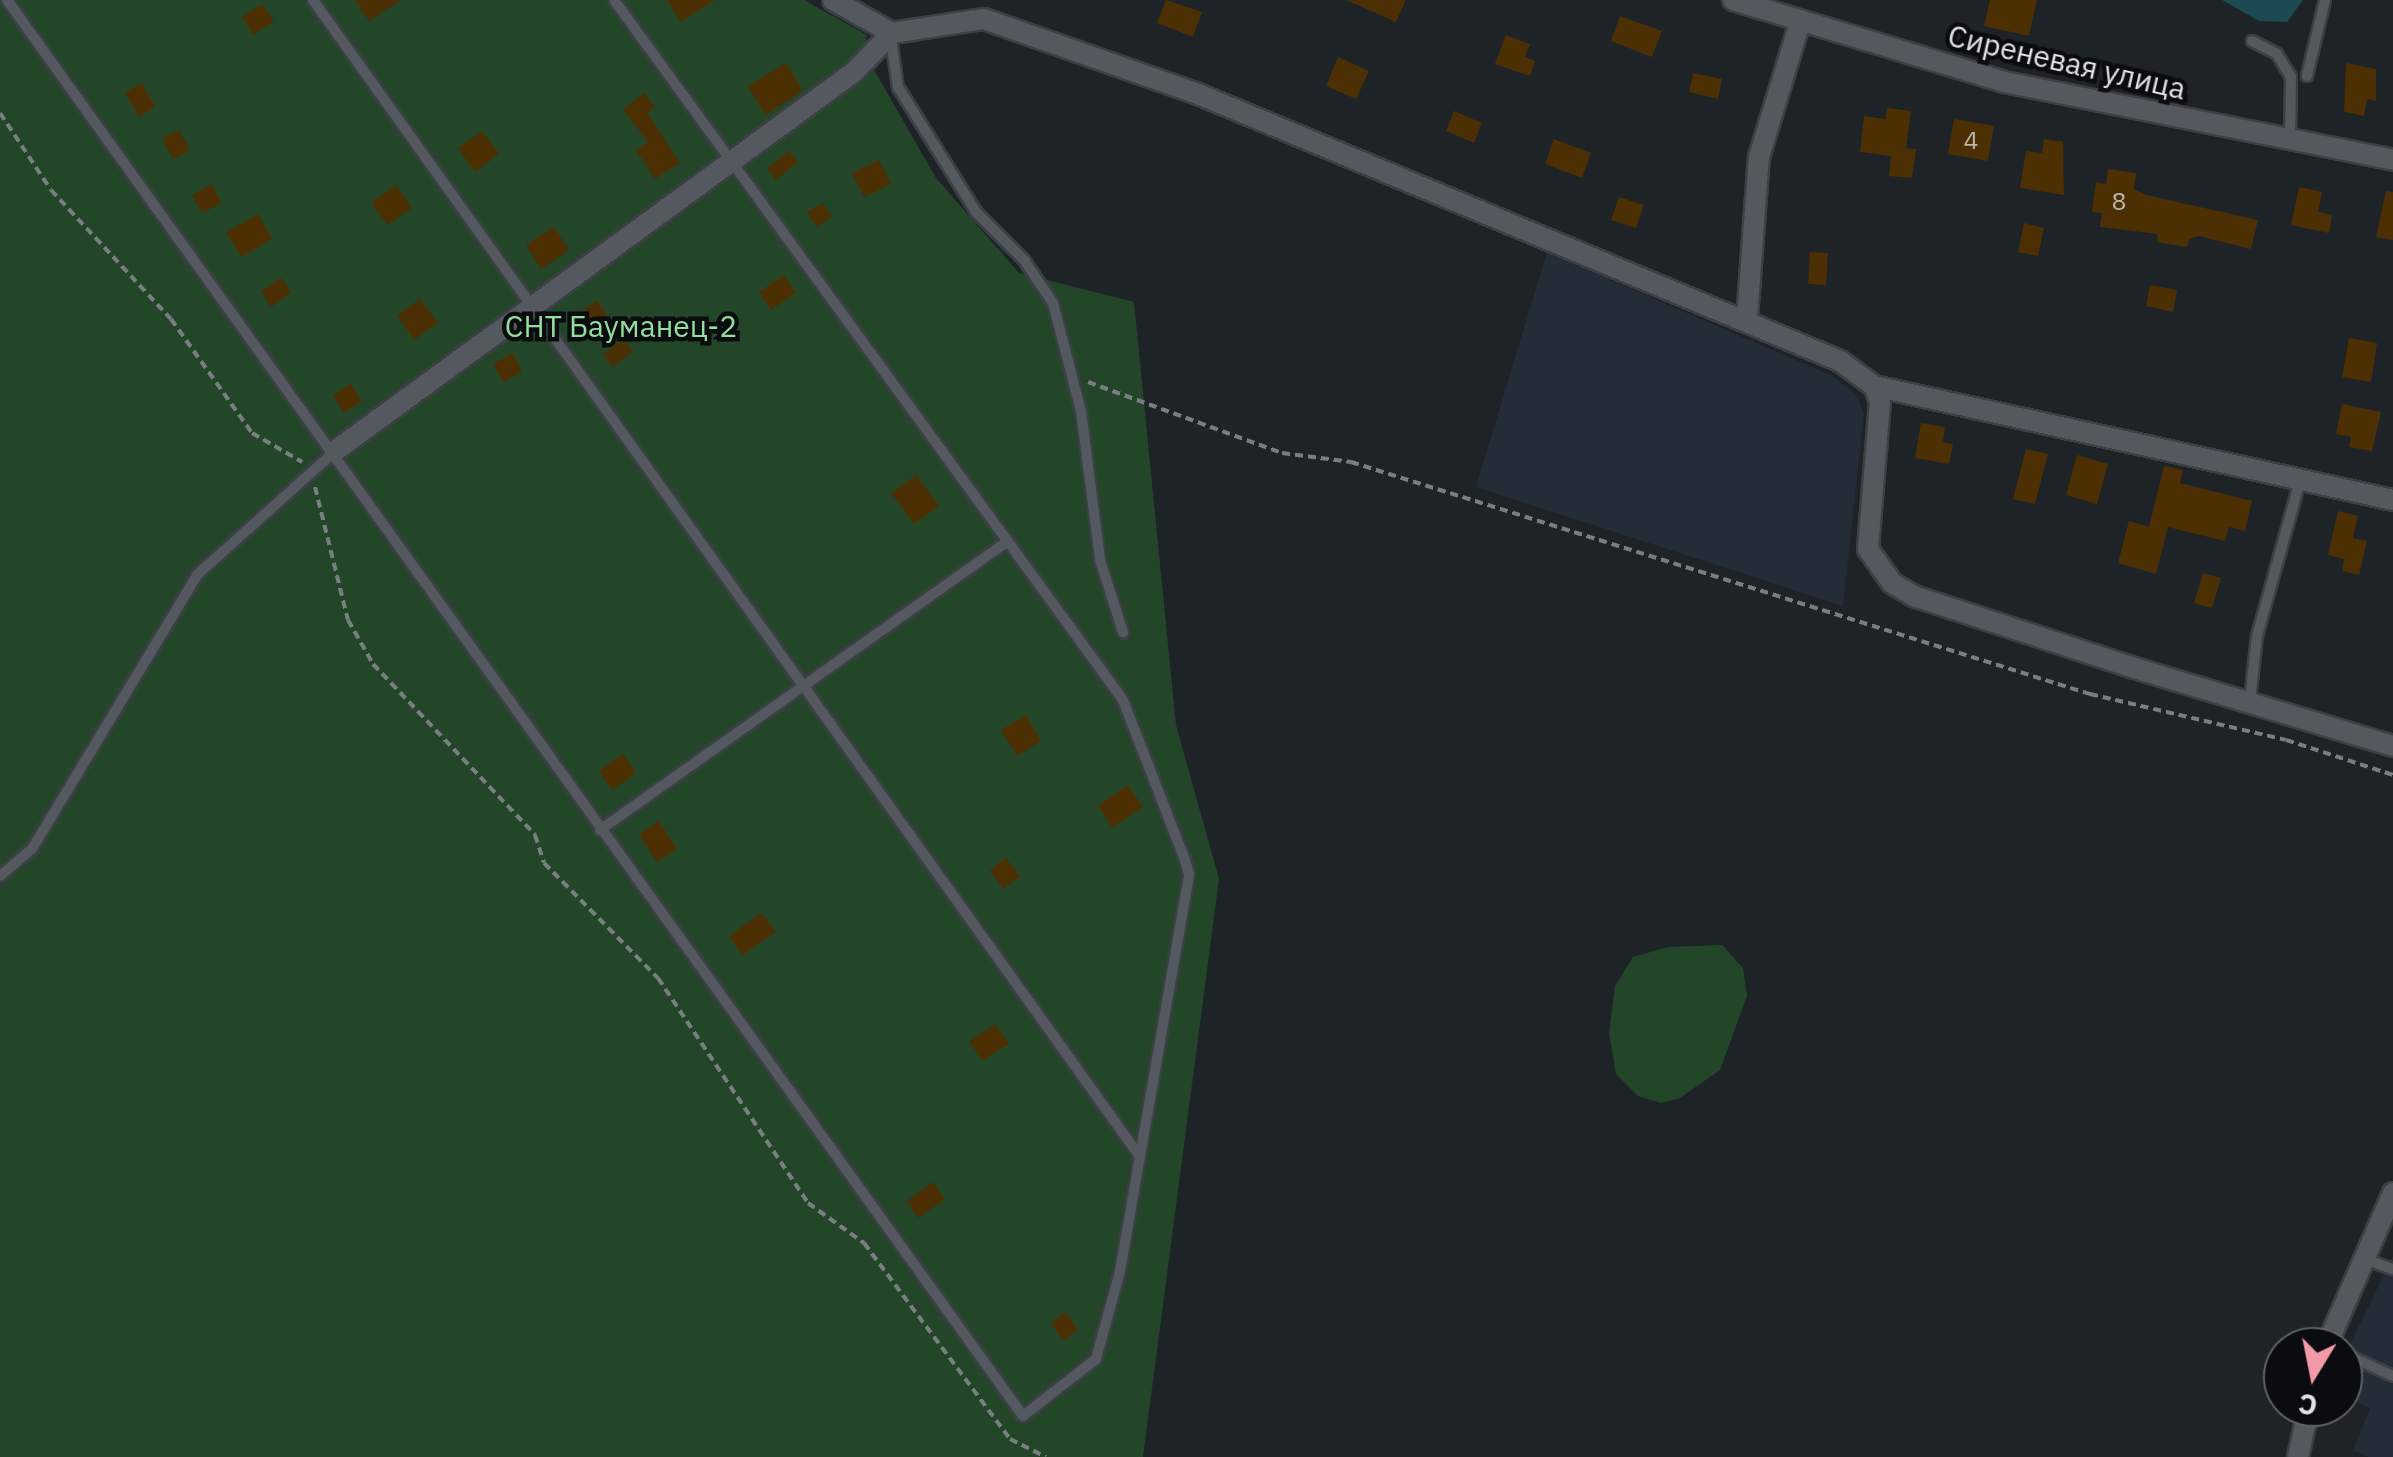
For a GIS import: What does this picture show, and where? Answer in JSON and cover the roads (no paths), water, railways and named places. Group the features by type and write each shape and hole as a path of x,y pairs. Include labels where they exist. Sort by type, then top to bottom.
{"street":[{"path":"833,0 892,34"},
{"name":"Сиреневая улица","path":"1733,0 1798,25 2080,100 2393,160"},
{"path":"335,451 854,72 892,34 984,19 1008,24 1198,94 1747,319 1840,361 1874,386 2393,500"},
{"path":"1747,319 1760,157 1798,25"},
{"path":"1874,386 1880,402 1868,549 1892,582 1914,596 2393,746"},
{"path":"2338,1327 2362,1258 2393,1192"},
{"path":"2298,1457 2305,1427"}],"lane":[{"path":"6,0 335,451 600,830 1022,1416 1096,1359 1120,1271 1189,874 1123,700 1005,543 733,159 614,0"},
{"path":"313,0 802,690 1138,1154"},
{"path":"2308,76 2325,0"},
{"path":"892,34 898,87 976,212 1024,260 1054,304 1073,376 1094,528 1122,632"},
{"path":"2252,41 2277,54 2291,77 2290,140"},
{"path":"0,876 32,850 197,575 335,451"},
{"path":"2250,701 2258,636 2300,481"},
{"path":"600,830 1005,543"},
{"path":"2362,1258 2393,1269"},
{"path":"2363,1362 2393,1376"}],"water":[{"path":"2222,0 2303,0 2287,22 2259,21"}],"park label":[{"name":"СНТ Бауманец-2","path":"621,326"}]}
